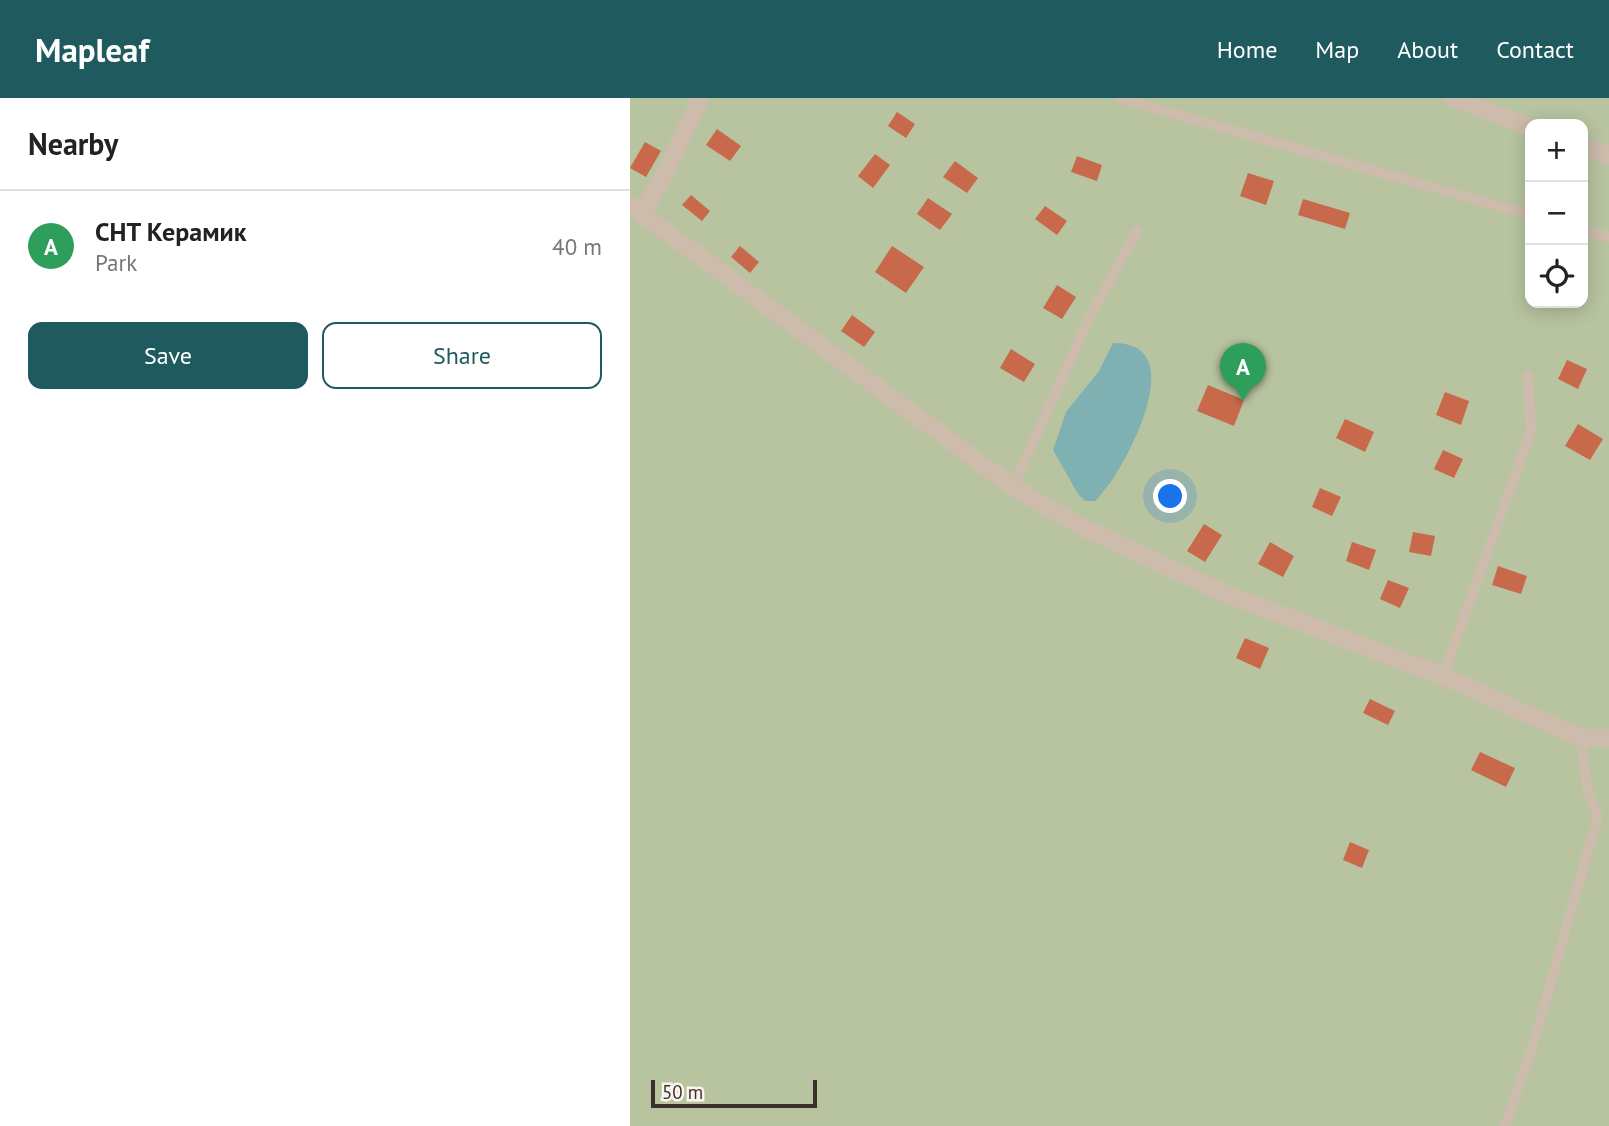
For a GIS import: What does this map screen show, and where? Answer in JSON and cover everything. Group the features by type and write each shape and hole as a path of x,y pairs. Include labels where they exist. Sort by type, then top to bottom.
{"street":[{"path":"701,98 663,177 636,209 1013,487 1080,526 1226,594 1443,676 1581,738 1609,738"},
{"path":"1451,98 1525,125"},
{"path":"1588,148 1609,155"}],"lane":[{"path":"1119,98 1525,214"},
{"path":"1013,487 1089,317 1137,231"},
{"path":"1588,231 1609,237"},
{"path":"1443,676 1531,431 1528,376"},
{"path":"1505,1126 1532,1048 1598,816 1588,792 1581,738"},
{"path":"1598,816 1609,821"}],"green space":[{"path":"630,98 1609,98 1609,1126 630,1126"}],"water":[{"path":"1113,343 1135,347 1147,359 1151,376 1149,396 1143,419 1125,459 1096,501 1085,501 1078,494 1053,450 1066,412 1099,371"}],"building":[{"path":"897,112 915,124 906,138 888,126"},
{"path":"717,129 741,146 730,161 706,145"},
{"path":"645,142 661,151 646,177 630,168"},
{"path":"875,154 890,165 873,188 858,176"},
{"path":"1077,156 1102,165 1097,181 1071,172"},
{"path":"955,161 978,178 967,193 943,177"},
{"path":"1248,173 1274,181 1266,205 1240,196"},
{"path":"691,195 710,211 702,221 682,205"},
{"path":"928,198 952,214 940,230 917,214"},
{"path":"1303,199 1350,213 1345,229 1298,215"},
{"path":"1045,206 1067,221 1057,235 1035,219"},
{"path":"740,246 759,262 750,273 731,257"},
{"path":"892,246 924,267 906,293 875,272"},
{"path":"1057,285 1076,297 1062,319 1043,308"},
{"path":"852,315 875,332 864,347 841,331"},
{"path":"1011,349 1035,364 1024,382 1000,368"},
{"path":"1567,360 1587,369 1578,389 1558,379"},
{"path":"1208,385 1244,400 1234,426 1197,411"},
{"path":"1445,392 1469,401 1461,425 1436,415"},
{"path":"1345,419 1374,432 1365,452 1336,438"},
{"path":"1578,424 1603,439 1590,460 1565,446"},
{"path":"1443,450 1463,459 1454,478 1434,469"},
{"path":"1320,488 1341,497 1332,516 1312,507"},
{"path":"1204,524 1222,535 1205,562 1187,551"},
{"path":"1413,532 1435,536 1431,556 1409,552"},
{"path":"1270,542 1294,556 1283,577 1258,564"},
{"path":"1352,542 1376,550 1369,570 1346,561"},
{"path":"1498,566 1527,576 1521,594 1492,585"},
{"path":"1388,580 1409,588 1400,608 1380,599"},
{"path":"1245,638 1269,648 1260,669 1236,658"},
{"path":"1370,699 1395,711 1388,725 1363,713"},
{"path":"1480,752 1515,768 1506,787 1471,770"},
{"path":"1350,842 1369,850 1362,868 1343,860"}],"place":[{"name":"СНТ Керамик","path":"1243,401"}]}
